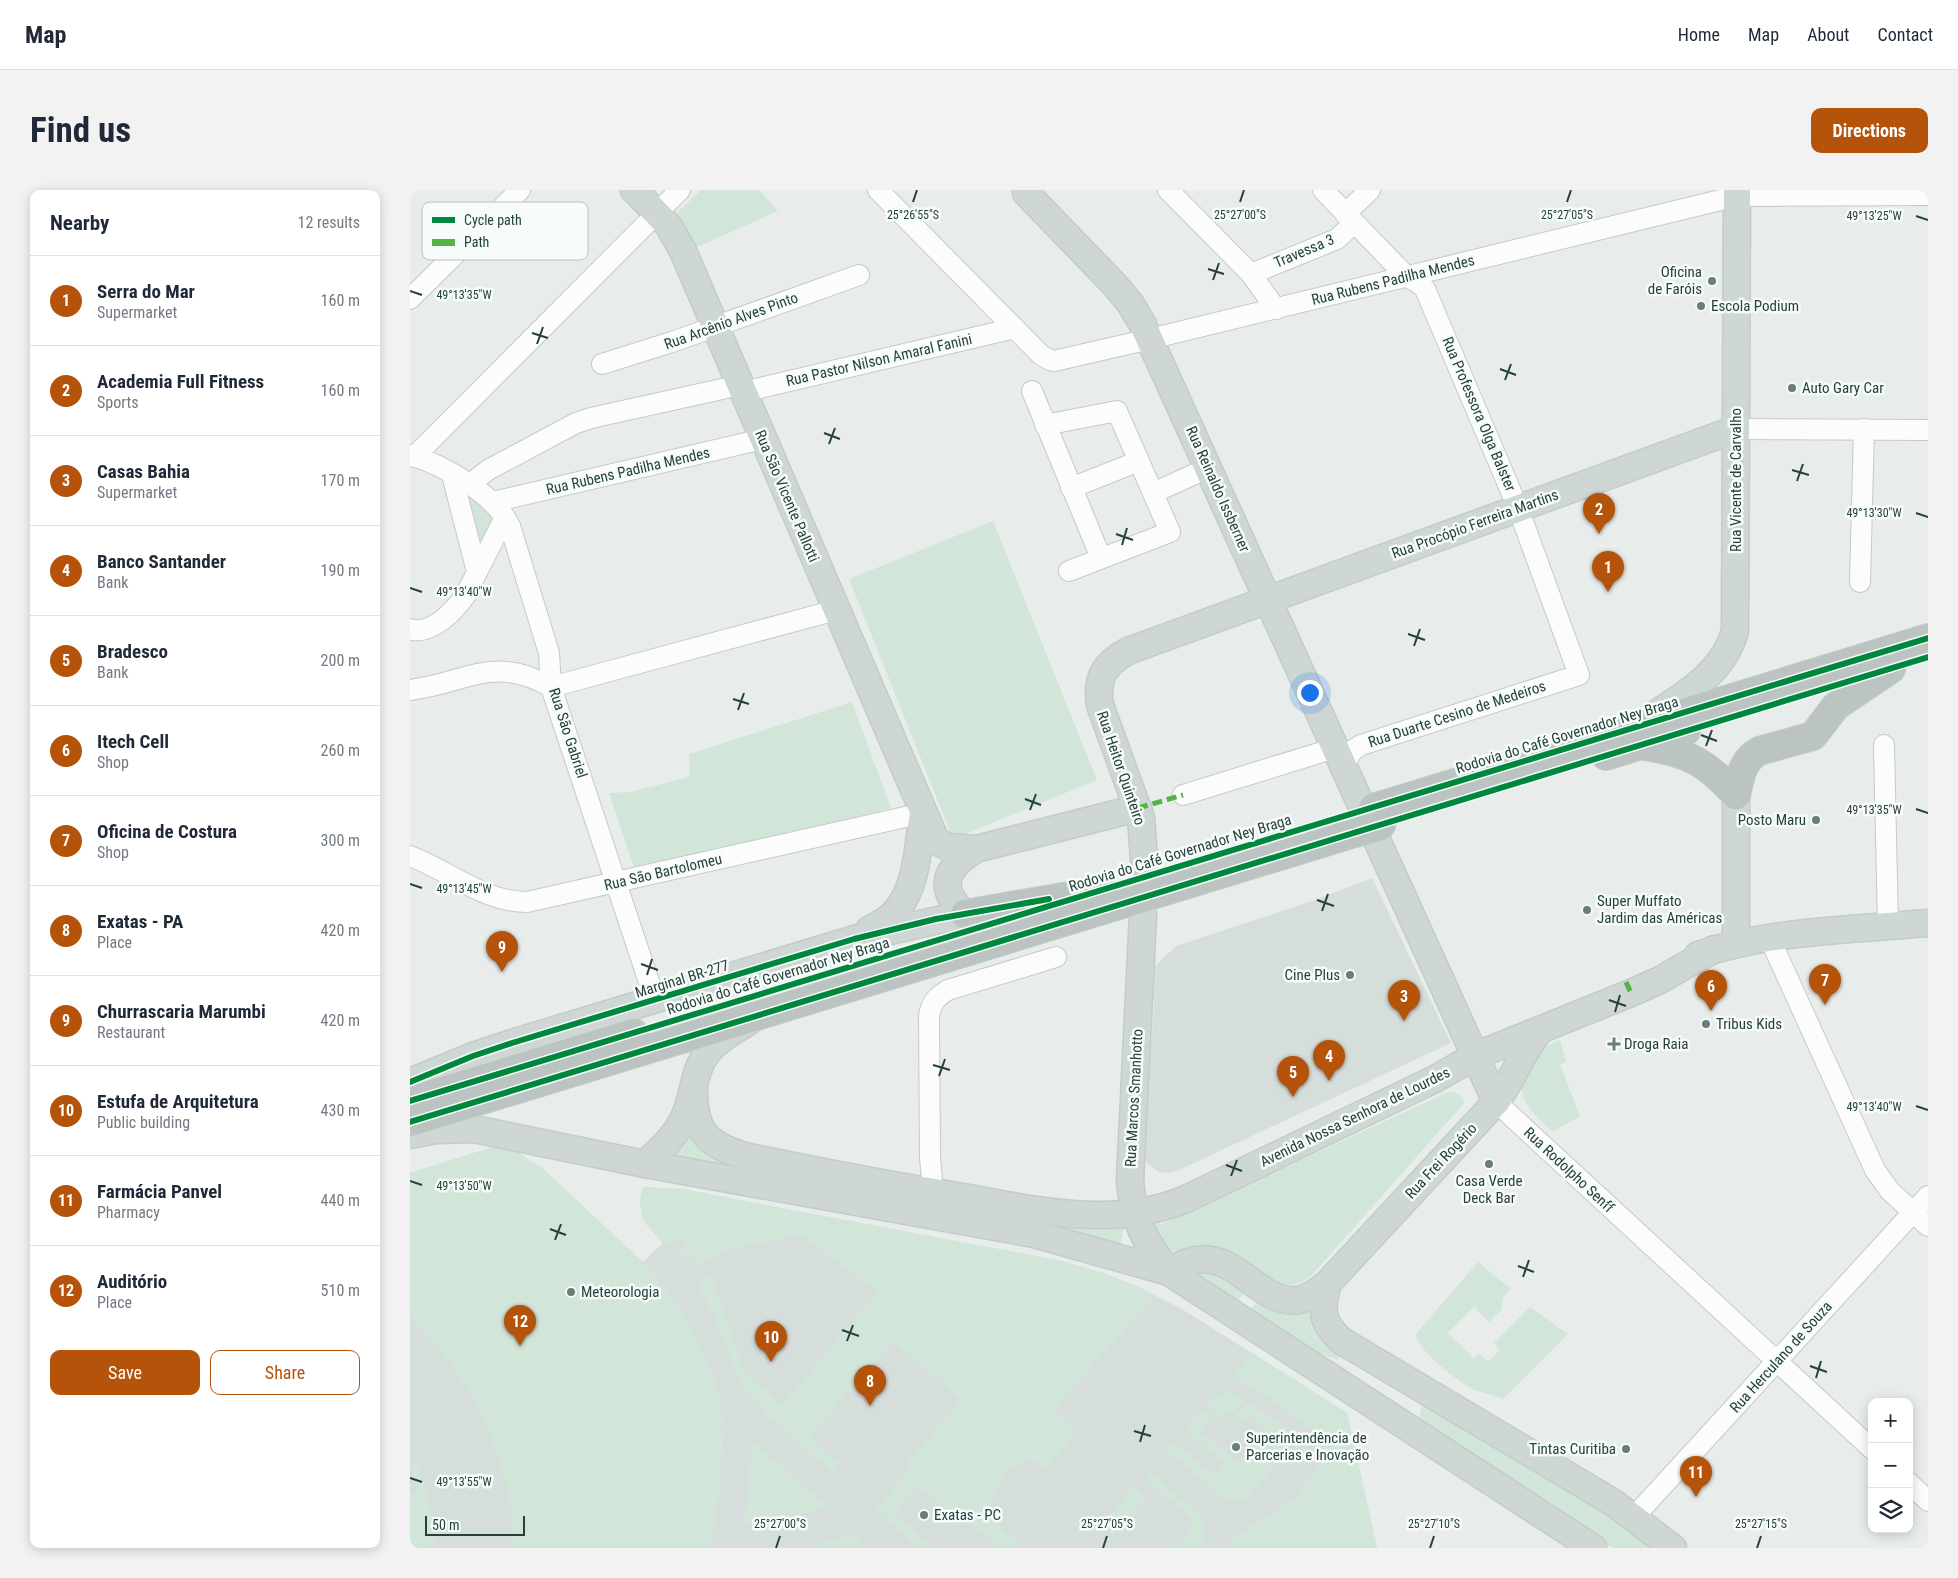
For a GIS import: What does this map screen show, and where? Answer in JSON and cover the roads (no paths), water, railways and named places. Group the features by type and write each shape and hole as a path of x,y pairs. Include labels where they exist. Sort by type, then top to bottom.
{"highway":[{"name":"Rodovia do Café Governador Ney Braga","path":"410,1122 763,1013 1365,820 1639,736 1928,638"},
{"name":"Rodovia do Café Governador Ney Braga","path":"1639,736 1928,658"},
{"path":"1736,795 1742,769 1751,756 1759,751 1813,736 1836,706 1891,669"},
{"path":"1639,736 1695,759 1708,768 1736,795"},
{"name":"Rodovia do Café Governador Ney Braga","path":"410,1101 1104,890 1365,820"},
{"path":"965,914 1104,890"}],"main road":[{"name":"Rua São Vicente Pallotti","path":"634,190 657,213 676,237 932,836 942,845 956,849 976,849"},
{"name":"Rua Reinaldo Issberner","path":"1026,191 1114,284 1137,314 1339,757 1365,820"},
{"name":"Rua Vicente de Carvalho","path":"1639,736 1679,698 1716,669 1728,650 1735,631 1737,193"},
{"name":"Rua Procópio Ferreira Martins","path":"1100,679 1108,666 1128,651 1736,429"},
{"name":"Rua Heitor Quinteiro","path":"1100,679 1098,692 1100,705 1138,808 1143,832 1144,858"},
{"path":"1725,946 1736,795"},
{"path":"965,914 950,897 948,889 950,874 959,860 976,849 1138,808"},
{"path":"854,939 884,922 897,910 909,887 923,813"},
{"name":"Rua Rodolpho Senff","path":"1365,820 1496,1102"},
{"path":"909,887 927,878 950,874"},
{"path":"909,887 965,914"},
{"name":"Marginal BR-277","path":"410,1082 512,1043 854,939 965,914"},
{"name":"Rua Marcos Smanhotto","path":"1143,914 1130,1180 1134,1214 1145,1238 1169,1272"},
{"name":"Avenida Nossa Senhora de Lourdes","path":"906,1199 933,1192 1047,1210 1105,1214 1134,1214 1163,1208 1188,1198 1435,1080 1475,1056 1542,1030 1628,988 1660,980 1725,946 1769,936 1928,923"},
{"path":"763,1013 714,1045 701,1062 696,1074 694,1090 696,1117 709,1140 720,1147 745,1156 1169,1272 1593,1548"},
{"name":"Rua Frei Rogério","path":"1169,1272 1180,1264 1188,1262 1215,1261 1233,1268 1277,1296 1298,1300 1307,1298 1328,1283 1496,1102 1508,1085 1527,1047 1542,1030"},
{"path":"1435,1080 1450,1078 1468,1080 1482,1088 1496,1102"},
{"path":"645,1164 664,1147 681,1125 694,1090"},
{"path":"410,1135 446,1129 474,1129 645,1164 906,1199"},
{"path":"1328,1283 1323,1312 1327,1325 1342,1341 1634,1517 1674,1548"}],"street":[{"path":"508,202 520,190"},
{"path":"410,630 424,629 450,613 465,596 477,572 499,510 469,485 452,474 412,456 680,190"},
{"path":"878,190 1015,328"},
{"path":"1168,190 1251,274 1276,309"},
{"name":"Rua Professora Olga Balster","path":"1323,190 1406,277 1417,282 1425,289 1429,296 1518,508 1579,675"},
{"name":"Travessa 3","path":"1251,274 1337,238 1370,190"},
{"name":"Rua Rubens Padilha Mendes","path":"1015,328 1041,355 1050,360 1060,361 1406,277 1737,193 1928,195"},
{"path":"410,299 449,260"},
{"name":"Rua Arcênio Alves Pinto","path":"602,364 715,327 859,275"},
{"name":"Rua Pastor Nilson Amaral Fanini","path":"469,485 488,470 576,423 591,418 741,388 1015,328"},
{"path":"1032,392 1101,558"},
{"path":"1045,425 1117,411 1170,532 1069,571"},
{"name":"Rua Procópio Ferreira Martins","path":"1736,429 1928,430"},
{"path":"1860,582 1864,429"},
{"name":"Rua Rubens Padilha Mendes","path":"499,510 763,439"},
{"path":"1071,488 1139,461"},
{"path":"1153,493 1208,468"},
{"path":"452,474 477,572"},
{"name":"Rua São Gabriel","path":"499,510 513,536 549,653 551,687 655,1000"},
{"path":"410,690 442,684 475,673 490,671 526,675 551,687 836,610"},
{"name":"Rua Duarte Cesino de Medeiros","path":"1339,757 1361,744 1579,675"},
{"path":"1884,745 1888,926"},
{"path":"1183,795 1339,757"},
{"name":"Rua São Bartolomeu","path":"410,856 437,868 481,892 511,902 527,902 923,813"},
{"path":"1769,936 1875,1170 1890,1191 1928,1226"},
{"path":"933,1192 930,1157 930,1016 933,1003 936,998 948,990 1056,957"},
{"name":"Rua Rodolpho Senff","path":"1496,1102 1868,1445"},
{"path":"906,1199 930,1157"},
{"name":"Rua Herculano de Souza","path":"1634,1517 1928,1196"},
{"path":"1913,1488 1928,1501"}],"tunnel":[{"path":"1143,914 1144,858"}],"place":[{"name":"Oficina de Faróis","path":"1712,281"},
{"name":"Escola Podium","path":"1701,306"},
{"name":"Auto Gary Car","path":"1792,388"},
{"name":"Academia Full Fitness","path":"1599,534"},
{"name":"Serra do Mar","path":"1608,592"},
{"name":"Posto Maru","path":"1816,820"},
{"name":"Super Muffato Jardim das Américas","path":"1587,910"},
{"name":"Churrascaria Marumbi","path":"502,972"},
{"name":"Cine Plus","path":"1350,975"},
{"name":"Oficina de Costura","path":"1825,1005"},
{"name":"Itech Cell","path":"1711,1011"},
{"name":"Casas Bahia","path":"1404,1021"},
{"name":"Tribus Kids","path":"1706,1024"},
{"name":"Droga Raia","path":"1614,1044"},
{"name":"Banco Santander","path":"1329,1081"},
{"name":"Bradesco","path":"1293,1097"},
{"name":"Casa Verde Deck Bar","path":"1489,1164"},
{"name":"Meteorologia","path":"571,1292"},
{"name":"Auditório","path":"520,1346"},
{"name":"Estufa de Arquitetura","path":"771,1362"},
{"name":"Exatas - PA","path":"870,1406"},
{"name":"Superintendência de Parcerias e Inovação","path":"1236,1447"},
{"name":"Tintas Curitiba","path":"1626,1449"},
{"name":"Farmácia Panvel","path":"1696,1497"},
{"name":"Exatas - PC","path":"924,1515"}]}
